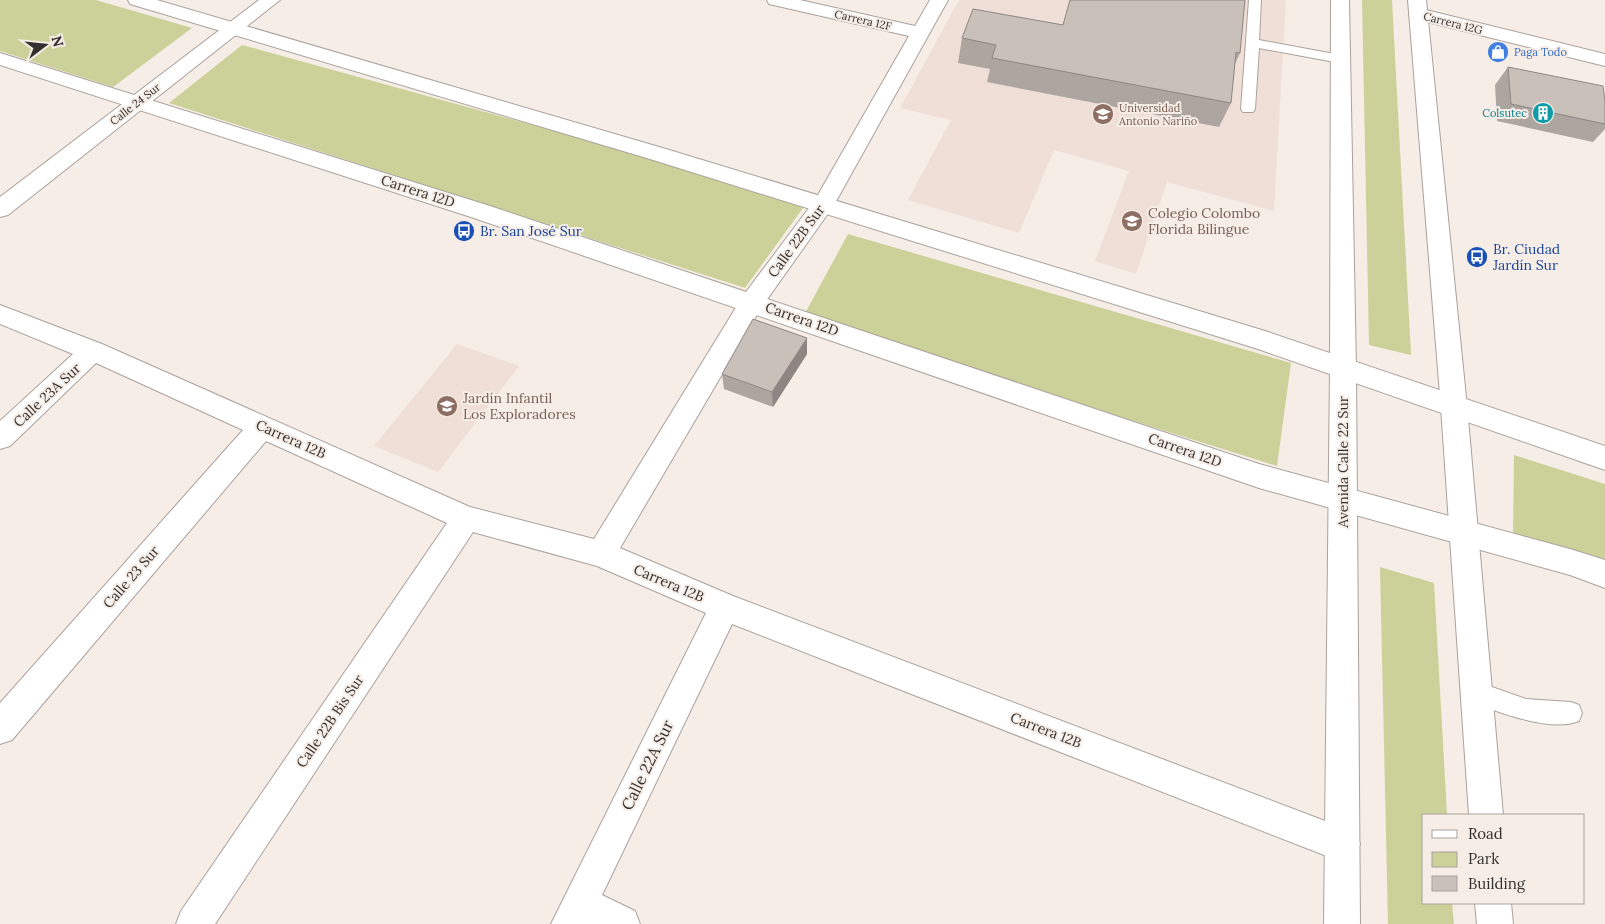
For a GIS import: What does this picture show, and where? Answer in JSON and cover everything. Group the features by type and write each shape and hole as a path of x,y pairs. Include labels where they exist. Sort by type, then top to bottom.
{"street":[{"path":"137,0 235,27 1265,341 1605,458"},
{"name":"Calle 24 Sur","path":"0,209 270,0"},
{"name":"Carrera 12F","path":"776,0 921,33"},
{"name":"Calle 22B Sur","path":"601,554 752,302 823,205 938,0"},
{"name":"Avenida Calle 22 Sur","path":"1340,0 1343,369 1342,924"},
{"path":"1417,7 1454,407 1486,814"},
{"name":"Carrera 12G","path":"1417,7 1605,60"},
{"name":"Carrera 12D","path":"0,58 482,212 752,302 1259,476 1570,562 1605,574"},
{"name":"Carrera 12B","path":"0,314 93,351 466,518 601,554 725,607 1342,844"},
{"name":"Calle 23A Sur","path":"0,438 93,351"},
{"name":"Calle 23 Sur","path":"0,728 262,426"},
{"name":"Calle 22B Bis Sur","path":"194,924 466,518"},
{"name":"Calle 22A Sur","path":"574,914 725,607"},
{"path":"1493,904 1495,924"},
{"path":"574,914 622,924"}],"lane":[{"path":"1248,109 1255,0"},
{"path":"1253,43 1340,58"},
{"path":"1475,692 1526,710 1571,713"}],"shaded area":[{"name":"Universidad Antonio Nariño","path":"959,0 1286,0 1274,211 1167,182 1136,274 1095,261 1129,171 1054,150 1019,233 908,200 951,120 900,108"},
{"name":"Jardín Infantil Los Exploradores","path":"457,344 519,366 438,472 374,446"}],"green space":[{"path":"0,0 96,0 192,28 113,87 0,51"},
{"path":"1362,0 1392,0 1411,355 1369,345"},
{"path":"242,45 808,201 745,288 169,103"},
{"path":"848,234 1291,363 1277,466 803,317"},
{"path":"1514,455 1605,484 1605,568 1513,537"},
{"path":"1380,567 1434,583 1447,814 1422,814 1422,904 1452,904 1454,924 1388,924"}],"building":[{"path":"1070,0 1245,0 1240,53 1236,52 1231,103 992,58 996,45 962,38 973,9 1063,25"},
{"path":"1508,67 1603,86 1605,124 1511,104"},
{"path":"753,319 807,338 772,392 722,374"}],"place":[{"name":"Paga Todo","path":"1498,52"},
{"name":"Colsutec","path":"1543,113"},
{"name":"Universidad Antonio Nariño","path":"1103,114"},
{"name":"Colegio Colombo Florida Bilingue","path":"1132,221"},
{"name":"Br. San José Sur","path":"464,231"},
{"name":"Br. Ciudad Jardín Sur","path":"1477,257"},
{"name":"Jardín Infantil Los Exploradores","path":"447,406"}]}
